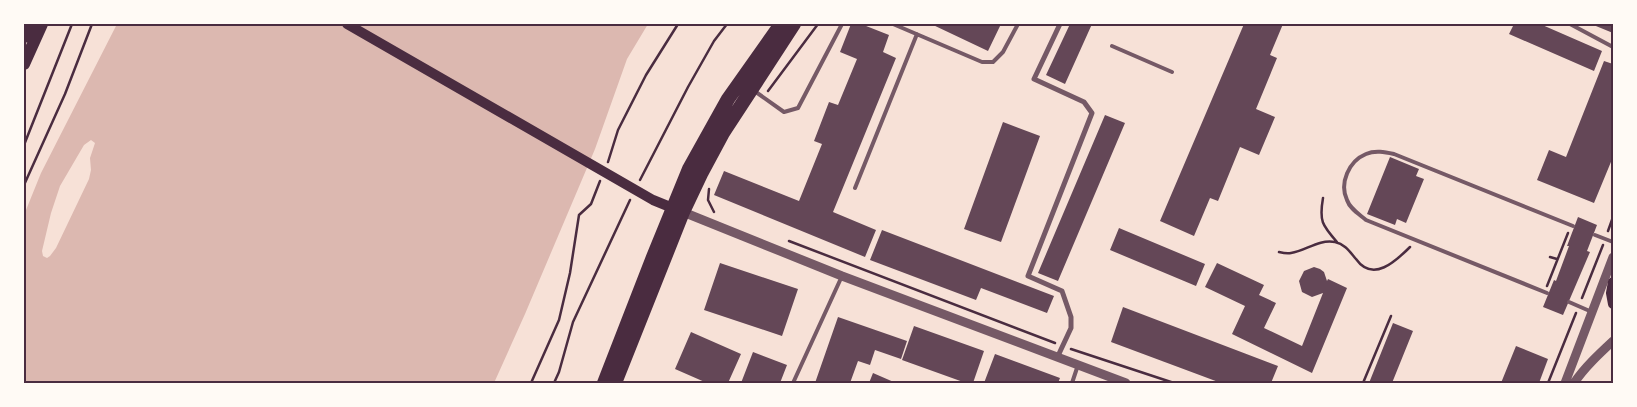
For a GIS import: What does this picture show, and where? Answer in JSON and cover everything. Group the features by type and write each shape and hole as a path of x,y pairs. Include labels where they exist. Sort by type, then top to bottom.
{"highway":[{"path":"615,383 678,210 689,169 737,86 781,24"},
{"path":"604,383 678,210 723,133 794,24"}],"main road":[{"path":"24,37 30,24"},
{"path":"24,64 42,24"},
{"path":"347,24 653,200 678,210"},
{"path":"1613,282 1611,293 1613,304"}],"street":[{"path":"1057,358 1071,328 1071,317 1062,291 1028,276 1092,113 1084,102 1034,79 1060,24"},
{"path":"678,210 842,276 1126,383"},
{"path":"1565,383 1613,257"},
{"path":"1587,324 1613,282"},
{"path":"1574,383 1581,373 1613,341"}],"lane":[{"path":"751,89 784,112 798,108 842,24"},
{"path":"893,24 982,62 993,62 1004,52 1018,24"},
{"path":"1570,24 1613,47"},
{"path":"855,188 917,34"},
{"path":"1112,46 1172,72"},
{"path":"1546,293 1366,220 1355,211 1347,200 1344,187 1347,173 1355,161 1366,154 1380,151 1394,154 1572,225"},
{"path":"1595,235 1613,242"},
{"path":"793,383 842,276"},
{"path":"1569,302 1592,312"},
{"path":"1072,383 1078,365"}],"path":[{"path":"24,145 72,24"},
{"path":"24,185 65,94 92,24"},
{"path":"607,164 618,130 646,75 678,24"},
{"path":"763,98 818,24"},
{"path":"531,383 558,320 570,273 579,216 591,204 601,181"},
{"path":"709,189 708,200 713,211 720,215"},
{"path":"1323,198 1321,211 1323,225 1338,243 1348,249 1361,266 1368,269 1385,268 1393,264 1416,240"},
{"path":"1546,293 1557,259 1572,225"},
{"path":"785,240 1063,346 1174,383"},
{"path":"1279,252 1291,253 1324,242 1338,243"},
{"path":"1550,257 1557,259"},
{"path":"1363,383 1391,316"}],"shaded area":[{"path":"117,24 648,24 627,59 595,149 494,383 24,383 24,215 41,173","holes":["91,140 95,143 90,158 91,170 89,179 56,248 47,258 43,256 42,251 60,186 84,145"]}],"building":[{"path":"851,24 861,24 889,35 883,52 896,58 833,212 876,230 865,257 714,195 724,171 799,201 822,144 814,141 829,102 838,105 857,59 840,52"},
{"path":"931,24 1001,24 988,51"},
{"path":"1070,24 1092,24 1065,84 1046,75"},
{"path":"1244,24 1283,24 1270,55 1277,58 1256,109 1275,117 1259,155 1240,147 1218,201 1210,198 1194,236 1160,221"},
{"path":"1514,24 1540,24 1602,51 1594,71 1509,34"},
{"path":"1591,24 1613,24 1613,33"},
{"path":"1604,61 1613,64 1613,157 1594,203 1537,180 1549,150 1566,157"},
{"path":"1105,115 1125,123 1058,281 1038,273"},
{"path":"1003,122 1040,136 1001,242 964,229"},
{"path":"1390,157 1419,169 1416,176 1424,179 1406,223 1397,219 1395,225 1367,214"},
{"path":"1578,217 1597,225 1587,251 1590,252 1563,315 1543,307 1554,280 1556,281"},
{"path":"1119,228 1205,264 1196,286 1110,250"},
{"path":"882,230 1054,296 1047,313 981,288 976,300 870,260"},
{"path":"720,263 798,289 782,336 704,310"},
{"path":"1217,263 1264,285 1259,295 1276,303 1264,328 1302,346 1323,293 1312,297 1302,292 1299,281 1304,271 1314,267 1320,269 1324,272 1327,281 1328,279 1347,288 1312,373 1232,334 1245,306 1205,287"},
{"path":"1123,307 1278,366 1271,383 1221,383 1111,342"},
{"path":"838,317 907,341 901,359 875,350 870,365 858,361 850,383 815,383"},
{"path":"1393,323 1413,331 1392,383 1369,383"},
{"path":"914,326 984,351 973,383 966,383 902,360"},
{"path":"691,332 741,354 728,383 707,383 675,369"},
{"path":"1516,346 1548,359 1539,383 1501,383"},
{"path":"753,352 787,365 780,383 741,383"},
{"path":"995,354 1060,378 1058,383 984,383"},
{"path":"873,373 896,383 869,383"}]}
